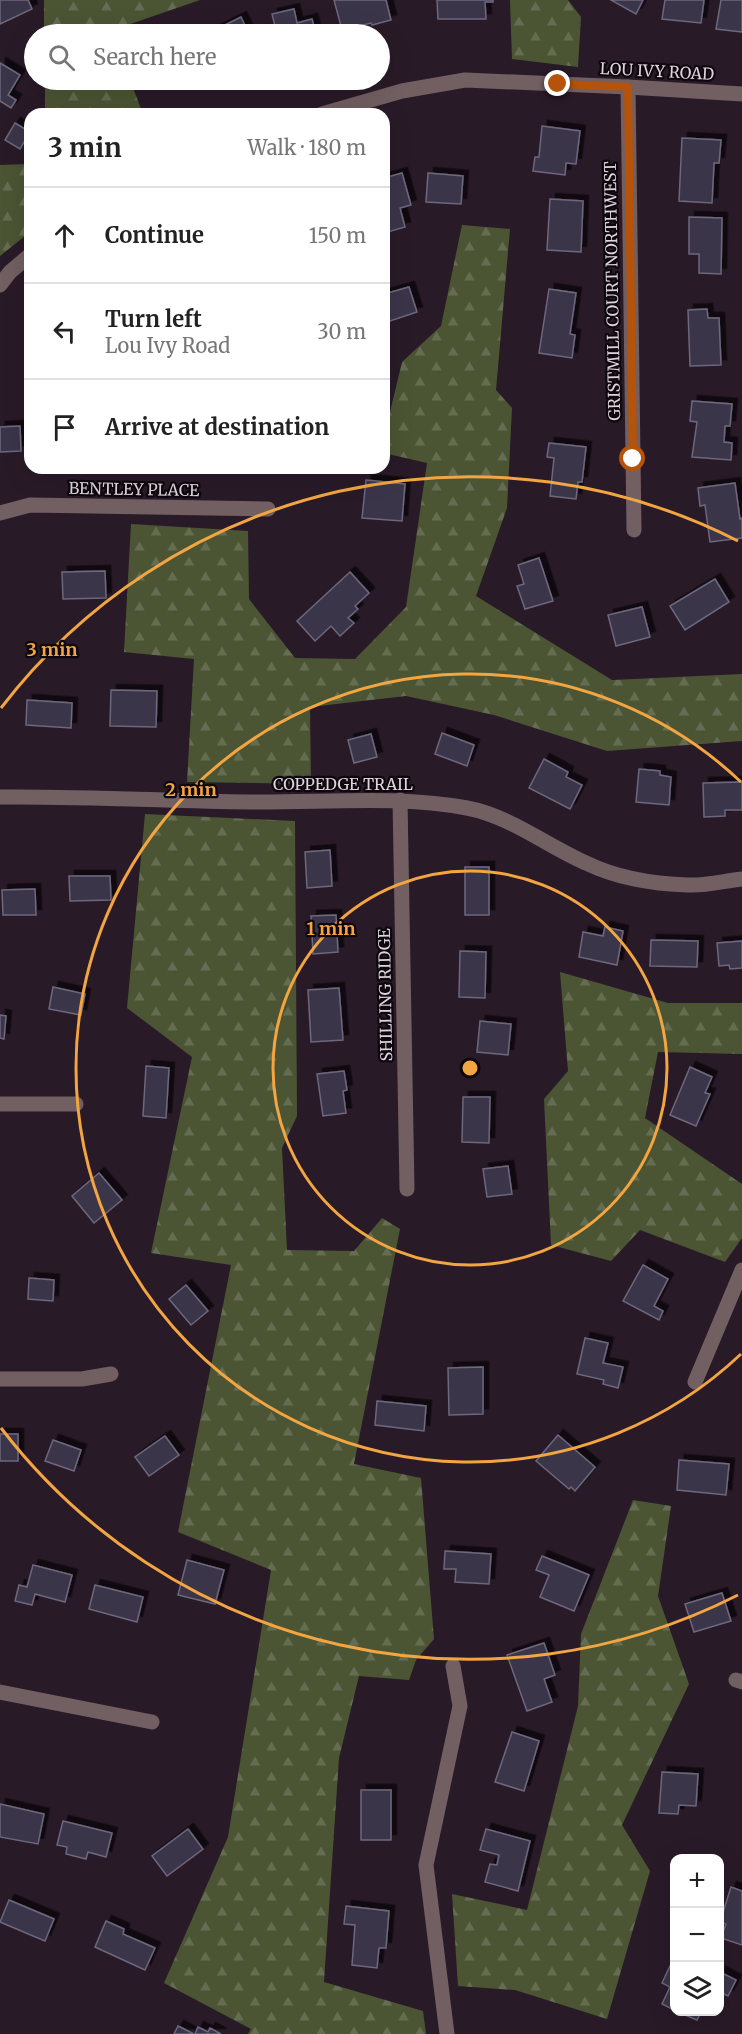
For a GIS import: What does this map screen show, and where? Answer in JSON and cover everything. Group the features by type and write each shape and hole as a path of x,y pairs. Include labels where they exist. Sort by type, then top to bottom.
{"street":[{"name":"LOU IVY ROAD","path":"343,108 402,91 465,80 742,94"},
{"name":"GRISTMILL COURT NORTHWEST","path":"628,87 634,530"},
{"path":"0,285 10,272 24,260"},
{"name":"BENTLEY PLACE","path":"0,513 30,505 268,509"},
{"name":"COPPEDGE TRAIL","path":"0,798 53,796 250,802 400,800 468,808 494,816 588,864 617,874 653,882 690,885 742,879"},
{"name":"SHILLING RIDGE","path":"400,800 407,1189"},
{"path":"0,1104 76,1104"},
{"path":"695,1382 742,1270"},
{"path":"0,1379 82,1379 111,1374"},
{"path":"447,2034 426,1865 460,1706 453,1666"},
{"path":"0,1692 152,1722"}],"green space":[{"path":"44,0 200,0 130,24 44,24"},
{"path":"510,0 568,0 581,17 578,67 512,59"},
{"path":"45,90 134,90 141,108 45,108"},
{"path":"24,164 24,237 0,256 0,165"},
{"path":"462,225 510,229 496,390 512,408 507,508 476,596 612,680 742,674 742,741 607,751 494,715 406,696 310,707 311,784 187,782 194,659 124,652 131,524 248,531 249,599 295,658 355,659 406,607 427,463 390,454 390,412 402,362 441,326"},
{"path":"145,814 295,821 297,1116 282,1148 287,1250 354,1251 382,1218 400,1229 354,1464 421,1478 434,1639 416,1660 409,1680 359,1676 339,1758 324,1982 423,2011 426,2034 248,2034 251,2029 164,1983 228,1837 271,1570 178,1532 231,1265 151,1253 192,1057 127,1008"},
{"path":"560,972 668,1003 742,1003 742,1054 658,1052 645,1118 742,1184 742,1238 725,1262 640,1230 611,1261 551,1245 544,1099 568,1071"},
{"path":"633,1500 671,1506 658,1596 689,1684 622,1825 650,1871 607,2019 515,1990 458,1986 452,1894 527,1910 578,1706 581,1634"}],"building":[{"path":"0,0 28,0 32,9 0,24"},
{"path":"334,0 386,0 391,20 376,24 340,24"},
{"path":"437,0 493,0 493,2 485,2 486,19 438,19"},
{"path":"611,0 643,0 636,14"},
{"path":"665,0 704,0 701,23 662,19"},
{"path":"721,0 742,0 742,32 716,29"},
{"path":"294,9 297,23 312,19 313,24 274,24 272,14"},
{"path":"241,17 244,24 227,24"},
{"path":"0,63 20,75 8,95 16,100 11,108 0,101"},
{"path":"15,123 24,128 24,142 20,149 5,140"},
{"path":"542,126 580,131 576,164 566,163 565,175 533,171 535,157 539,157"},
{"path":"682,138 721,140 719,163 714,163 712,203 679,201"},
{"path":"402,173 411,205 400,208 405,227 390,231 390,176"},
{"path":"428,173 463,176 461,204 426,202"},
{"path":"550,199 583,201 581,252 547,250"},
{"path":"689,217 722,218 721,274 699,273 699,254 689,254"},
{"path":"409,287 417,312 390,321 390,292"},
{"path":"549,289 576,293 570,334 575,335 572,358 539,353"},
{"path":"707,309 708,318 719,318 721,365 690,366 688,310"},
{"path":"692,401 732,404 730,426 725,426 724,442 732,443 731,460 692,457 697,422 690,421"},
{"path":"20,426 21,451 0,452 0,427"},
{"path":"549,443 586,447 582,482 578,482 576,499 550,496 554,458 547,457"},
{"path":"366,480 405,484 402,521 362,518"},
{"path":"735,483 740,519 742,518 742,538 710,542 705,505 700,506 698,488"},
{"path":"539,558 553,601 525,609 517,586 524,584 518,565"},
{"path":"105,571 106,598 63,599 62,572"},
{"path":"350,572 369,593 355,606 358,609 348,618 354,623 340,636 331,626 315,641 297,621"},
{"path":"715,579 729,602 685,630 670,606"},
{"path":"642,607 650,637 616,646 608,615"},
{"path":"111,690 157,691 156,727 110,726"},
{"path":"27,700 72,703 71,728 26,725"},
{"path":"442,733 474,745 467,766 435,754"},
{"path":"371,734 377,757 354,763 348,740"},
{"path":"544,759 568,772 566,777 582,785 570,809 529,788"},
{"path":"639,769 660,771 660,775 671,777 669,805 636,802"},
{"path":"742,782 742,810 725,810 725,816 704,817 703,783"},
{"path":"330,850 332,886 307,888 305,852"},
{"path":"465,867 489,867 489,915 465,915"},
{"path":"69,876 110,876 111,900 70,901"},
{"path":"35,889 36,915 3,915 2,890"},
{"path":"336,915 338,952 313,954 311,916"},
{"path":"605,927 623,931 617,965 579,957 583,932 603,936"},
{"path":"651,940 698,941 697,967 650,966"},
{"path":"742,941 742,968 730,969 729,965 719,966 717,943"},
{"path":"460,951 486,952 485,998 459,997"},
{"path":"53,987 85,994 81,1015 49,1009"},
{"path":"339,988 343,1040 311,1042 308,990"},
{"path":"0,1015 6,1016 4,1039 0,1038"},
{"path":"480,1021 511,1024 508,1055 477,1052"},
{"path":"146,1066 169,1068 166,1118 143,1116"},
{"path":"690,1067 712,1077 705,1093 710,1094 696,1126 670,1115"},
{"path":"344,1071 347,1090 343,1091 346,1113 323,1116 317,1074"},
{"path":"463,1097 490,1097 489,1143 462,1142"},
{"path":"508,1166 512,1194 487,1197 483,1169"},
{"path":"99,1173 122,1200 94,1223 72,1196"},
{"path":"643,1265 668,1279 654,1306 663,1311 659,1320 623,1301"},
{"path":"29,1278 54,1280 53,1301 28,1299"},
{"path":"186,1285 208,1311 191,1325 169,1299"},
{"path":"585,1338 608,1343 603,1363 623,1367 618,1388 603,1384 604,1380 577,1374"},
{"path":"483,1367 483,1414 449,1415 448,1368"},
{"path":"377,1401 426,1406 424,1431 375,1425"},
{"path":"0,1434 18,1434 18,1461 0,1461"},
{"path":"558,1435 595,1467 575,1491 571,1487 569,1489 536,1461"},
{"path":"165,1436 179,1455 149,1476 135,1457"},
{"path":"53,1440 81,1450 74,1471 45,1461"},
{"path":"679,1460 729,1464 726,1495 677,1490"},
{"path":"445,1551 491,1554 489,1584 455,1582 456,1569 444,1569"},
{"path":"542,1556 589,1575 574,1611 540,1597 549,1575 536,1570"},
{"path":"187,1560 224,1570 215,1604 178,1595"},
{"path":"33,1565 72,1575 65,1602 35,1594 32,1605 15,1601 19,1585 27,1587"},
{"path":"95,1585 143,1597 137,1622 89,1609"},
{"path":"722,1593 731,1621 694,1632 685,1604"},
{"path":"544,1643 555,1675 544,1679 552,1702 527,1711 507,1655"},
{"path":"512,1732 539,1741 524,1791 495,1782"},
{"path":"662,1772 698,1774 696,1806 679,1805 678,1814 659,1813"},
{"path":"361,1790 391,1790 391,1840 361,1840"},
{"path":"0,1804 44,1814 38,1844 0,1837"},
{"path":"63,1821 112,1833 106,1857 88,1852 86,1859 66,1854 67,1847 57,1845"},
{"path":"188,1829 203,1849 167,1876 152,1856"},
{"path":"486,1829 530,1841 518,1891 485,1882 490,1864 497,1865 499,1855 480,1850"},
{"path":"731,1887 742,1891 742,1945 724,1939 726,1924 724,1923 724,1909"},
{"path":"9,1900 54,1919 45,1941 0,1922"},
{"path":"346,1906 389,1911 386,1948 379,1948 377,1968 352,1965 355,1925 344,1924"},
{"path":"106,1921 124,1929 123,1934 155,1948 145,1970 95,1947"},
{"path":"670,1966 670,1987 662,1983"},
{"path":"724,1974 736,1980 728,1996 724,1994"},
{"path":"670,1987 670,2008 662,2004"},
{"path":"688,2016 699,2016 697,2020"},
{"path":"178,2026 194,2034 174,2034"},
{"path":"198,2027 208,2032 210,2028 221,2034 195,2034"}],"route":[{"path":"558,84 628,87 633,459"}]}
